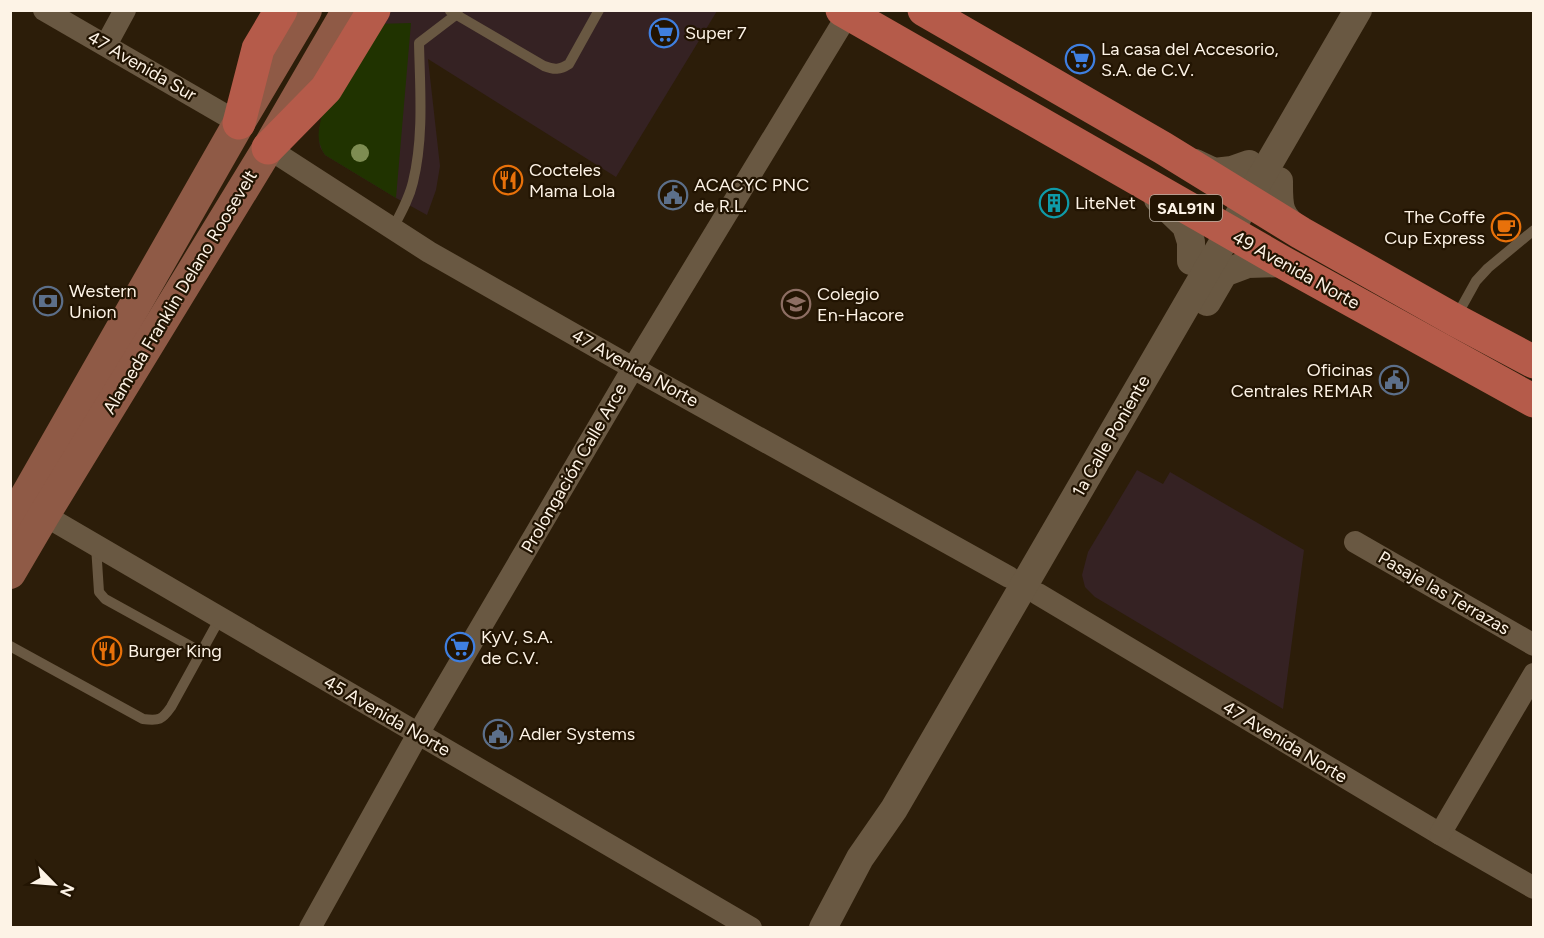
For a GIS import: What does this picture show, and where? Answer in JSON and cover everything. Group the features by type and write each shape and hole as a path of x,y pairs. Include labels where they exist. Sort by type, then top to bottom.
{"main road":[{"path":"240,123 258,49 281,10"},
{"name":"Alameda Franklin Delano Roosevelt","path":"10,573 22,509 306,10"},
{"name":"Alameda Franklin Delano Roosevelt","path":"22,509 268,148 348,10"},
{"path":"268,148 326,89 374,10"},
{"name":"49 Avenida Norte","path":"924,10 1163,148 1301,233 1455,320 1525,353"},
{"name":"49 Avenida Norte","path":"845,12 1142,183 1533,401"}],"street":[{"name":"47 Avenida Sur","path":"45,10 240,123"},
{"path":"106,45 124,10"},
{"path":"1339,10 1250,164 1246,173 1247,178 1259,188 1269,190 1275,186 1378,10"},
{"name":"1a Calle Poniente","path":"823,927 860,858 894,809 1358,10"},
{"name":"Prolongación Calle Arce","path":"310,927 418,734 845,12"},
{"name":"47 Avenida Norte","path":"268,148 429,252 1009,577"},
{"path":"1163,148 1214,172 1232,170 1250,164"},
{"path":"1278,181 1279,204 1286,221 1301,233"},
{"path":"1142,183 1186,226 1191,242 1191,261"},
{"path":"1191,261 1199,252 1208,249 1222,256 1226,263 1224,273"},
{"name":"1a Calle Poniente","path":"860,858 879,800 1191,261"},
{"path":"1224,273 1248,264 1284,263"},
{"name":"1a Calle Poniente","path":"860,858 907,818 1224,273"},
{"path":"1079,456 1109,472"},
{"name":"45 Avenida Norte","path":"22,509 96,545 751,927"},
{"name":"Pasaje las Terrazas","path":"1355,542 1533,645"},
{"name":"47 Avenida Norte","path":"1038,594 1533,888"},
{"path":"1440,834 1533,674"}],"lane":[{"path":"393,228 406,205 414,182 420,111 419,43 455,12 544,66 559,69 569,64 594,14"},
{"path":"1455,320 1476,281 1533,230"},
{"path":"96,545 99,592 105,599 201,652"},
{"path":"10,646 143,719 156,721 164,717 219,618"}],"shaded area":[{"path":"383,11 717,11 616,177 428,59 440,166 436,190 427,215 325,155 320,147 319,128"},
{"path":"1137,470 1163,484 1170,472 1304,550 1283,709 1095,597 1085,587 1082,575 1088,552"}],"green space":[{"path":"411,23 396,198 325,155 320,145 319,131 322,115 375,24"}],"place":[{"name":"Super 7","path":"664,33"},
{"name":"La casa del Accesorio, S.A. de C.V.","path":"1080,59"},
{"name":"Cocteles Mama Lola","path":"508,180"},
{"name":"ACACYC PNC de R.L.","path":"673,195"},
{"name":"LiteNet","path":"1054,203"},
{"name":"The Coffe Cup Express","path":"1506,227"},
{"name":"Western Union","path":"48,301"},
{"name":"Colegio En-Hacore","path":"796,304"},
{"name":"Oficinas Centrales REMAR","path":"1394,380"},
{"name":"KyV, S.A. de C.V.","path":"460,647"},
{"name":"Burger King","path":"107,651"},
{"name":"Adler Systems","path":"498,734"}]}
